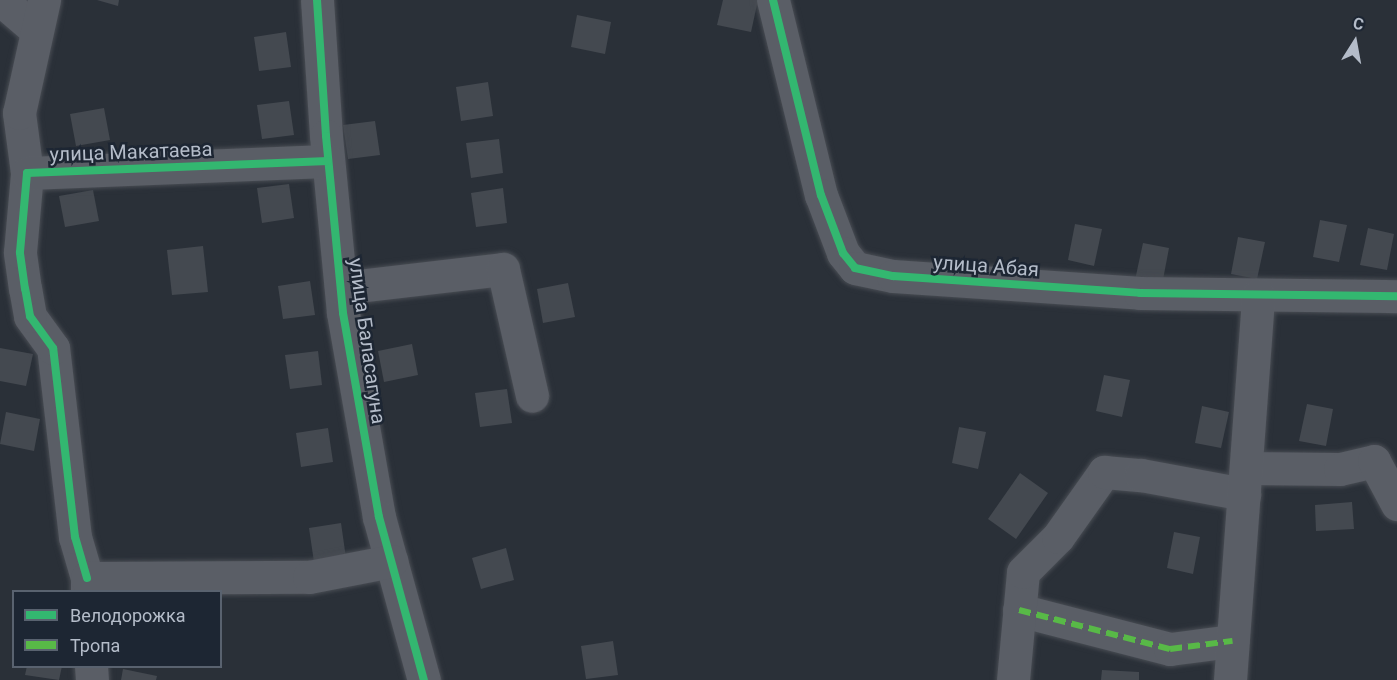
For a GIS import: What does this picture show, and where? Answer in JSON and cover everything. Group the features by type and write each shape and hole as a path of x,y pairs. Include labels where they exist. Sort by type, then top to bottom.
{"street":[{"path":"1,0 40,15"},
{"name":"улица Баласагуна","path":"317,0 328,161 341,288 377,506 424,680"},
{"name":"улица Абая","path":"772,0 821,195 843,253 855,268 893,276 1140,293 1397,297"},
{"name":"улица Макатаева","path":"40,15 19,113 27,173 20,252 13,298 30,316 53,348 75,537 87,585 309,577 391,561"},
{"name":"улица Макатаева","path":"27,173 328,161"},
{"path":"341,288 503,269 532,396"},
{"path":"1230,680 1257,295"},
{"path":"1013,680 1023,572 1058,537 1104,472 1245,481 1340,469 1374,461 1397,504"},
{"path":"1019,610 1170,649 1232,640"}],"building":[{"path":"97,0 119,0 118,6"},
{"path":"723,0 758,0 751,32 717,25"},
{"path":"577,15 611,22 605,54 571,47"},
{"path":"286,32 291,67 259,71 254,37"},
{"path":"488,82 493,116 461,121 456,87"},
{"path":"289,101 294,135 262,139 257,105"},
{"path":"104,108 110,140 76,146 70,114"},
{"path":"375,121 380,155 348,159 343,125"},
{"path":"499,139 503,173 471,178 466,143"},
{"path":"289,184 294,218 262,223 257,188"},
{"path":"503,188 507,223 476,227 471,193"},
{"path":"93,190 99,221 65,227 59,196"},
{"path":"1320,220 1347,225 1339,262 1313,257"},
{"path":"1075,224 1102,229 1094,266 1068,260"},
{"path":"1368,228 1394,234 1387,270 1360,265"},
{"path":"1238,237 1265,242 1257,279 1231,274"},
{"path":"1143,243 1169,248 1162,285 1135,280"},
{"path":"203,246 208,292 172,295 167,250"},
{"path":"310,281 315,315 283,319 278,286"},
{"path":"568,283 575,317 543,323 537,289"},
{"path":"412,344 418,375 384,382 378,351"},
{"path":"0,348 33,354 26,386 0,381"},
{"path":"318,351 322,385 290,389 285,355"},
{"path":"1104,375 1130,380 1122,417 1096,411"},
{"path":"507,389 512,423 480,427 475,393"},
{"path":"1307,404 1333,409 1326,446 1299,441"},
{"path":"1202,406 1229,412 1221,448 1195,443"},
{"path":"6,412 40,419 34,451 0,444"},
{"path":"959,427 986,432 978,469 952,463"},
{"path":"328,428 333,462 301,467 296,433"},
{"path":"1020,473 1048,493 1016,539 988,519"},
{"path":"1352,502 1354,529 1316,531 1315,505"},
{"path":"341,523 346,558 314,562 309,528"},
{"path":"1174,532 1200,537 1193,574 1167,568"},
{"path":"506,548 514,580 481,589 472,558"},
{"path":"613,641 618,675 586,679 581,646"},
{"path":"27,668 62,668 59,680 25,675"},
{"path":"123,669 157,676 156,680 121,680"},
{"path":"1102,670 1139,672 1139,680 1101,680"}],"marked path":[{"path":"1019,610 1170,649 1232,641"}],"cycle path":[{"path":"317,0 326,136 343,313 379,517 424,680"},
{"path":"773,0 821,195 843,253 855,268 893,276 1140,293 1397,296"},
{"path":"87,578 75,537 53,348 30,316 25,289 20,252 27,173 328,161"}]}
